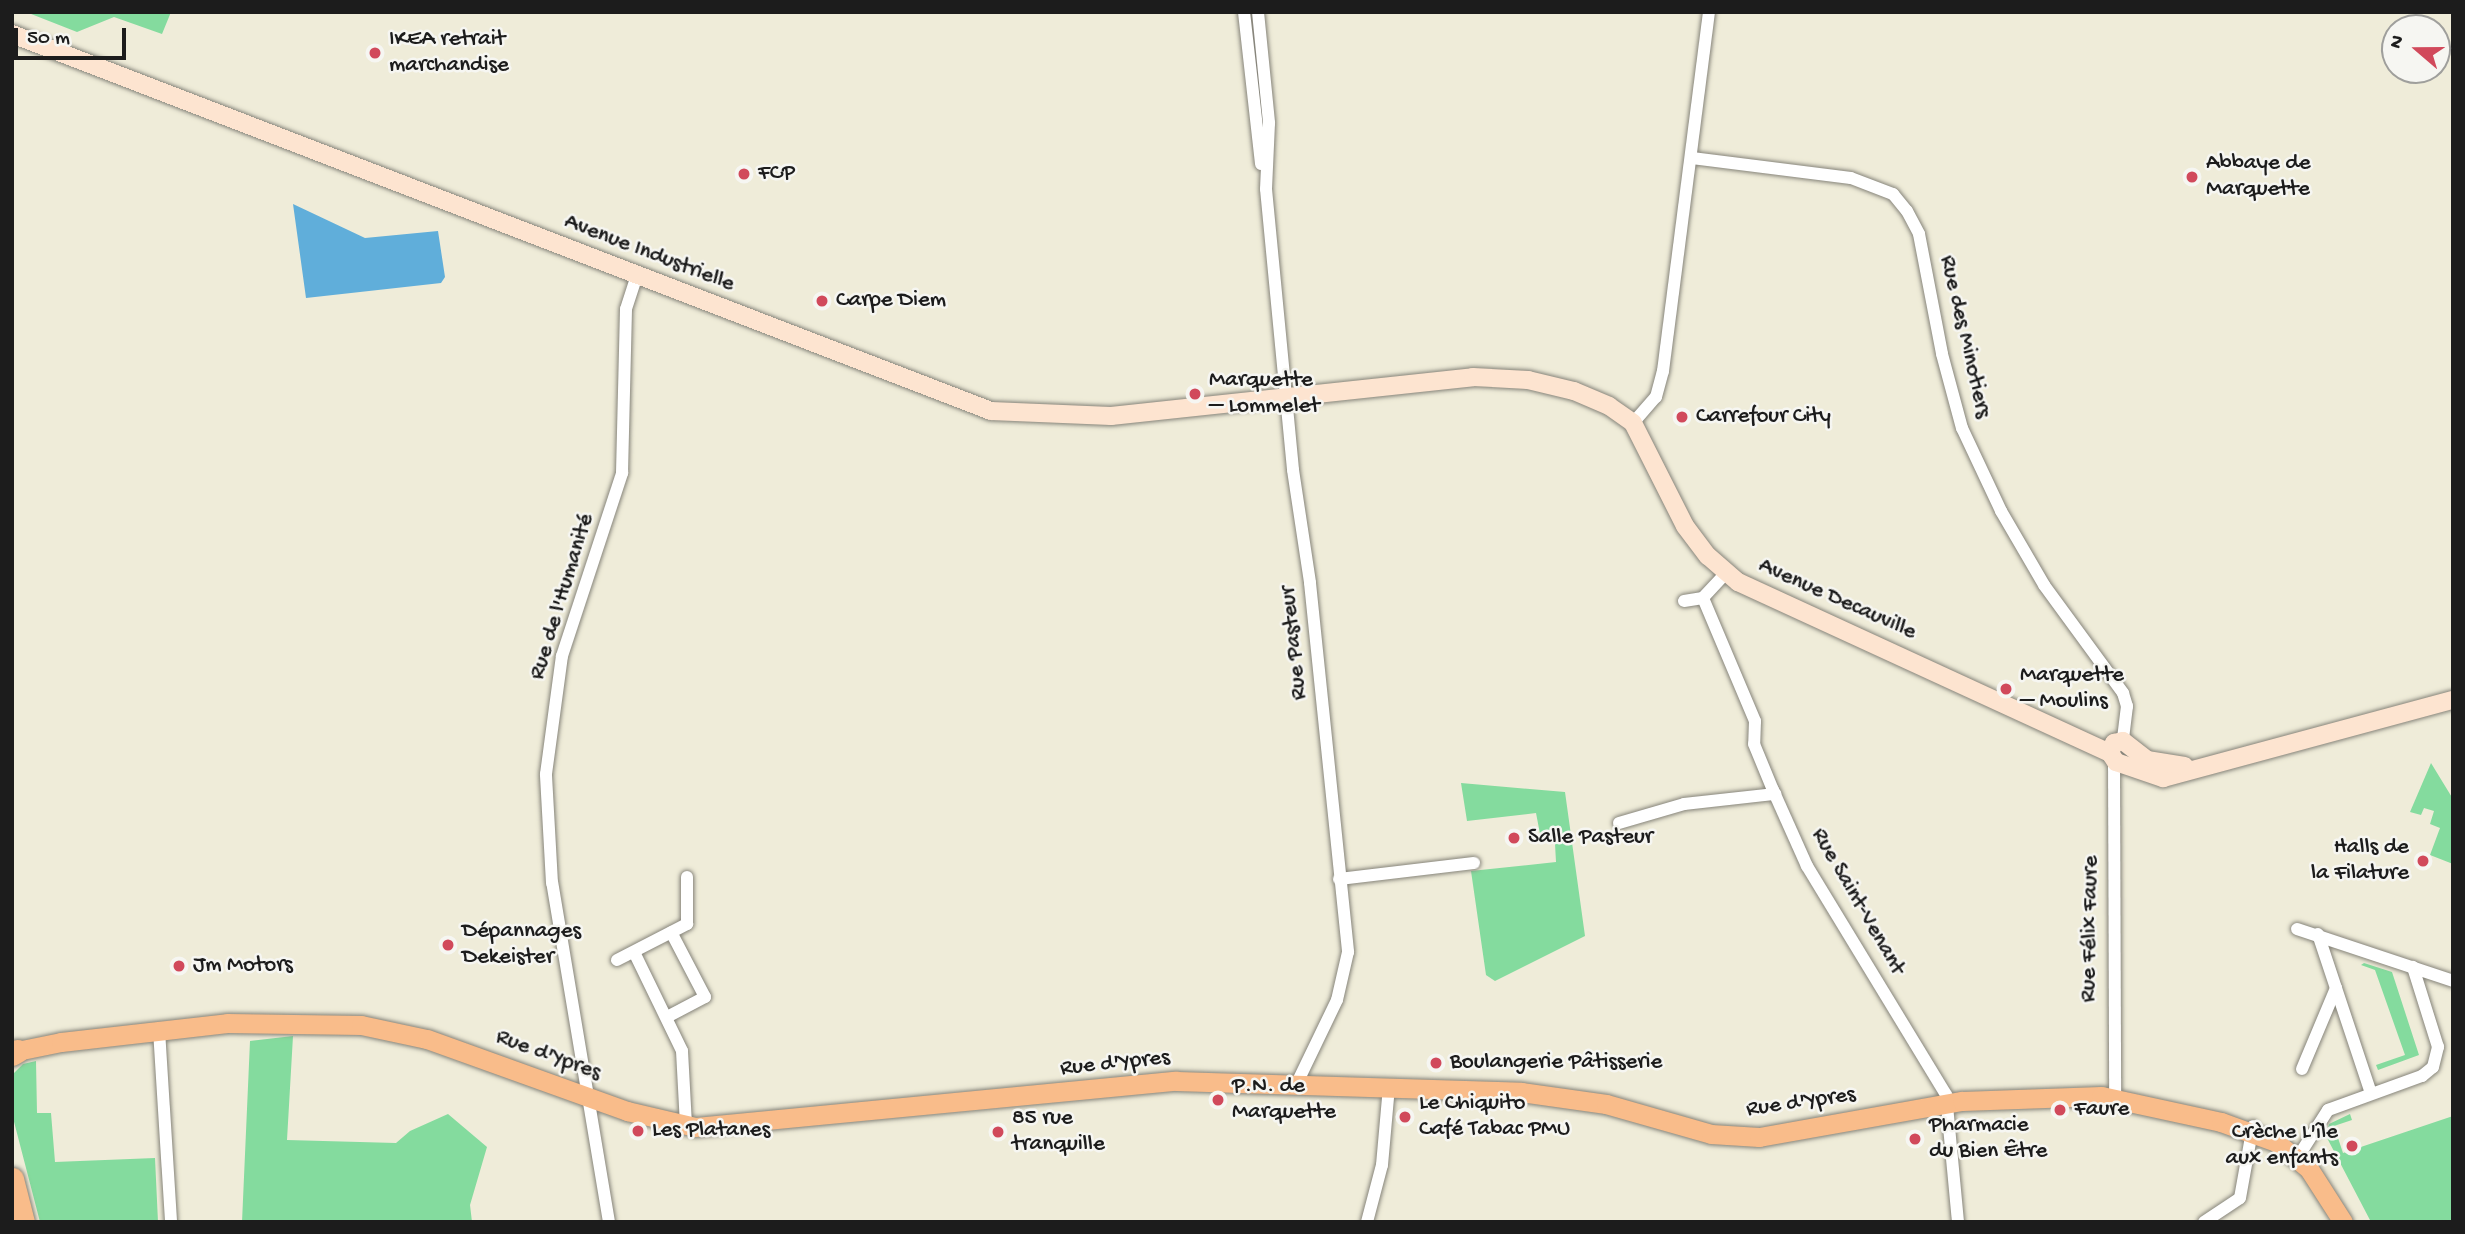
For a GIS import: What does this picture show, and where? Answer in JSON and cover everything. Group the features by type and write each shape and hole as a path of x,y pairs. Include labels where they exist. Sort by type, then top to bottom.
{"highway":[{"path":"12,1179 23,1222"}],"main road":[{"name":"Rue d'Ypres","path":"14,1050 159,1030 251,1021 361,1025 427,1039 590,1098 686,1126 1175,1081 1389,1087 1569,1099 1605,1104 1693,1130 1743,1137 1778,1136 1949,1102 2038,1096 2115,1097 2252,1129 2300,1152"},
{"path":"2300,1152 2345,1222"}],"street":[{"name":"Rue Pasteur","path":"1244,12 1266,189 1339,879 1346,968 1337,1000 1297,1083"},
{"name":"Rue Pasteur","path":"1258,12 1269,123 1266,189"},
{"path":"1633,423 1656,397 1661,379 1709,12"},
{"name":"Avenue Industrielle","path":"12,34 990,411 1111,416 1287,397"},
{"name":"Rue des Minotiers","path":"1692,158 1852,178 1884,189 1908,211 1919,234 1942,354 1962,428 2001,511 2044,585 2123,693 2127,706 2121,753"},
{"name":"Rue de l'Humanité","path":"609,1222 552,883 546,759 562,656 622,473 626,309 637,276"},
{"name":"Avenue Decauville","path":"1287,397 1443,379 1504,377 1574,391 1609,405 1633,423 1677,514 1726,573 1767,598 2121,753"},
{"path":"1684,601 1703,598 1726,573"},
{"name":"Rue Saint-Venant","path":"1703,598 1755,722 1754,744 1807,866 1949,1102"},
{"path":"2121,753 2162,765 2206,764 2453,700"},
{"name":"Rue Félix Faure","path":"2115,1097 2121,753"},
{"path":"1619,823 1684,803 1775,794"},
{"path":"1339,879 1474,863"},
{"path":"617,960 687,924 687,877"},
{"path":"2297,929 2453,981"},
{"path":"667,1017 705,997 671,932"},
{"path":"2318,934 2371,1093"},
{"path":"634,952 667,1017 684,1060 686,1126"},
{"path":"2300,1152 2323,1114 2371,1093 2423,1076 2437,1060 2438,1047 2413,967"},
{"path":"2302,1069 2336,988"},
{"path":"159,1030 171,1222"},
{"path":"1367,1222 1380,1177 1389,1087"},
{"path":"1949,1102 1958,1222"},
{"path":"2204,1222 2240,1198 2252,1129"}],"green space":[{"path":"26,12 171,12 162,34 114,17 77,32"},
{"path":"2431,763 2453,799 2453,864 2430,855 2440,828 2430,824 2434,811 2424,808 2421,815 2410,812"},
{"path":"1461,783 1565,792 1585,936 1495,981 1486,975 1471,871 1556,862 1555,844 1541,839 1536,813 1467,821"},
{"path":"2364,963 2392,972 2419,1055 2378,1070 2376,1065 2405,1055 2375,970 2361,965"},
{"path":"293,1036 287,1140 396,1143 410,1131 448,1114 487,1147 470,1205 472,1222 242,1222 250,1041"},
{"path":"36,1061 37,1113 51,1113 55,1162 155,1158 158,1222 40,1222 12,1114 12,1075 23,1064"},
{"path":"2350,1114 2352,1120 2334,1126 2343,1153 2453,1116 2453,1222 2371,1222 2326,1136 2329,1124"}],"water":[{"path":"293,204 365,238 438,231 445,277 441,283 306,298"}],"place":[{"name":"IKEA retrait marchandise","path":"375,53"},
{"name":"FCP","path":"744,174"},
{"name":"Abbaye de Marquette","path":"2192,177"},
{"name":"Carpe Diem","path":"822,301"},
{"name":"Marquette – Lommelet","path":"1195,394"},
{"name":"Carrefour City","path":"1682,417"},
{"name":"Marquette – Moulins","path":"2006,689"},
{"name":"Salle Pasteur","path":"1514,838"},
{"name":"Halls de la Filature","path":"2423,861"},
{"name":"Dépannages Dekeister","path":"448,945"},
{"name":"Jm Motors","path":"179,966"},
{"name":"Boulangerie Pâtisserie","path":"1436,1063"},
{"name":"P.N. de Marquette","path":"1218,1100"},
{"name":"Faure","path":"2060,1110"},
{"name":"Le Chiquito Café Tabac PMU","path":"1405,1117"},
{"name":"Les Platanes","path":"638,1131"},
{"name":"85 rue tranquille","path":"998,1132"},
{"name":"Pharmacie du Bien Être","path":"1915,1139"},
{"name":"Crèche L'île aux enfants","path":"2352,1146"}]}
